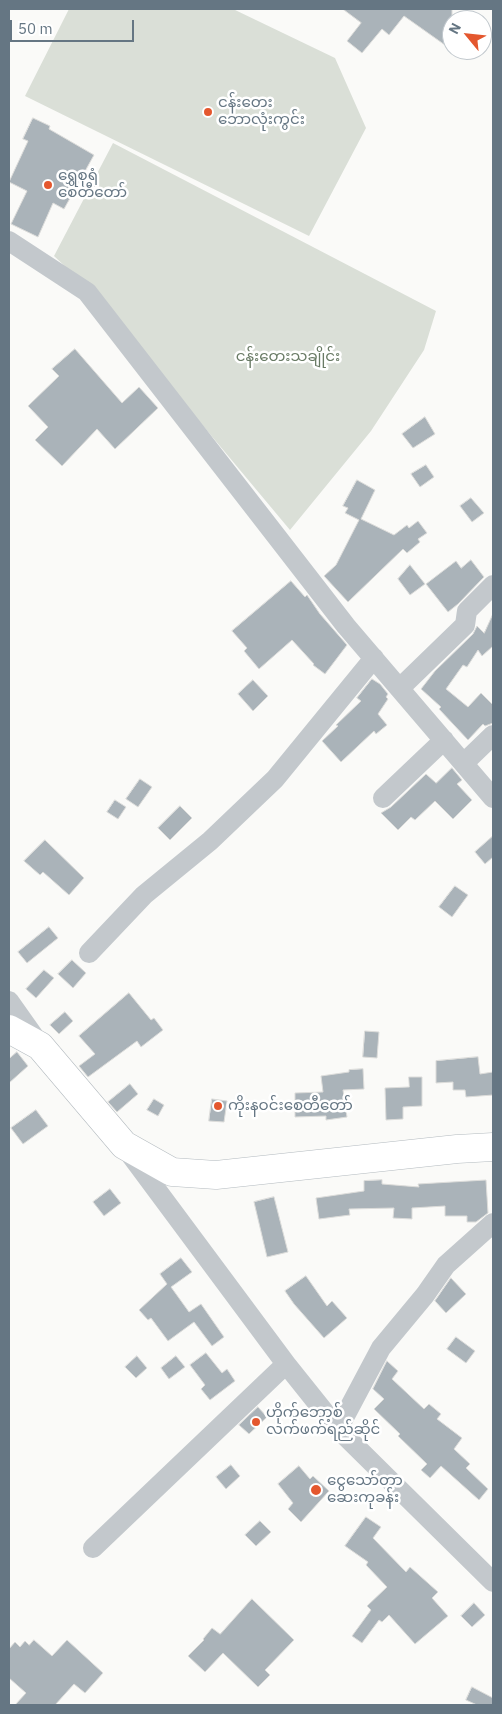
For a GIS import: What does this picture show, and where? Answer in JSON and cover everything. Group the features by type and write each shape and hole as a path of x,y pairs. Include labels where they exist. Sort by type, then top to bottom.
{"main road":[{"path":"9,1029 40,1046 124,1146 172,1172 216,1175 457,1149 493,1147"}],"street":[{"path":"9,240 87,292 346,626 493,798"},
{"path":"400,688 465,625 467,611 493,585"},
{"path":"89,953 144,895 210,841 275,779 374,658"},
{"path":"464,763 493,735"},
{"path":"383,798 444,740"},
{"path":"9,1001 40,1046"},
{"path":"124,1146 286,1364 338,1429 493,1582"},
{"path":"338,1429 381,1348 425,1295 446,1265 493,1223"},
{"path":"93,1548 286,1364"}],"green space":[{"name":"ငန်းတေး ဘောလုံးကွင်း","path":"69,9 233,9 335,58 366,128 309,236 25,96"},
{"name":"ငန်းတေးသချိုင်း","path":"113,143 436,311 424,350 371,431 290,530 88,288 54,256"}],"building":[{"path":"343,9 452,9 442,10 442,43 404,16 389,35 382,29 362,53 347,41 361,23"},
{"path":"33,118 50,126 49,129 94,155 64,209 53,203 38,237 11,224 27,191 9,182 28,141 23,139"},
{"path":"75,349 122,403 139,387 158,408 115,449 97,429 62,466 35,440 48,427 28,406 59,376 52,369"},
{"path":"425,417 435,434 413,448 402,434"},
{"path":"426,465 434,477 420,487 411,474"},
{"path":"357,480 375,490 361,519 394,535 407,525 409,528 418,521 427,533 418,539 420,542 407,553 403,549 348,602 324,576 336,565 359,520 345,513 348,508 343,506"},
{"path":"471,498 484,513 472,522 460,506"},
{"path":"471,560 484,577 448,612 426,584 456,561 461,568"},
{"path":"410,565 425,584 410,595 398,579"},
{"path":"291,581 305,597 307,595 320,614 347,645 325,674 313,665 292,640 259,669 244,651 247,648 232,631"},
{"path":"493,614 493,646 482,656 478,650 467,667 463,665 446,689 468,707 481,693 493,705 493,723 485,726 483,724 468,740 439,709 441,707 421,689 435,671 473,634 477,626 484,633"},
{"path":"372,679 380,684 388,694 386,697 388,699 378,714 387,725 376,734 374,731 341,762 322,741 361,701 357,698"},
{"path":"253,680 268,696 253,711 238,694"},
{"path":"452,768 462,780 457,784 472,800 453,819 435,801 415,820 411,817 398,830 381,813 391,807 426,774 436,783"},
{"path":"140,779 152,787 138,807 126,799"},
{"path":"115,800 126,807 118,819 107,812"},
{"path":"180,806 192,818 170,840 158,828"},
{"path":"493,836 493,857 485,864 475,852"},
{"path":"45,840 84,878 69,895 43,872 40,875 24,861"},
{"path":"455,886 468,895 452,917 439,907"},
{"path":"49,927 58,938 27,963 18,952"},
{"path":"72,960 86,973 73,988 58,974"},
{"path":"44,970 54,978 36,998 26,989"},
{"path":"129,993 151,1020 154,1018 163,1030 141,1047 137,1041 88,1077 79,1066 95,1054 79,1036"},
{"path":"65,1012 73,1021 59,1034 50,1025"},
{"path":"365,1031 379,1032 377,1058 363,1057"},
{"path":"17,1052 28,1066 9,1083 9,1059"},
{"path":"478,1057 480,1074 493,1072 493,1095 466,1097 465,1090 453,1090 453,1082 436,1083 436,1061"},
{"path":"363,1069 364,1089 343,1090 347,1117 326,1120 326,1116 295,1117 295,1093 323,1092 321,1076"},
{"path":"409,1077 422,1077 422,1106 403,1107 403,1119 386,1120 385,1088 409,1087"},
{"path":"130,1084 138,1094 117,1112 108,1102"},
{"path":"154,1099 164,1105 158,1116 147,1110"},
{"path":"212,1099 227,1101 224,1122 209,1121"},
{"path":"36,1110 48,1126 23,1144 11,1128"},
{"path":"382,1180 382,1184 419,1187 418,1184 486,1180 488,1213 476,1222 467,1222 467,1216 445,1216 445,1206 412,1208 412,1219 393,1218 394,1208 349,1209 350,1215 319,1219 316,1198 364,1191 364,1181"},
{"path":"110,1189 121,1203 104,1216 93,1202"},
{"path":"274,1197 288,1252 267,1257 254,1202"},
{"path":"181,1258 192,1272 171,1287 189,1312 201,1304 224,1337 212,1346 194,1322 168,1341 151,1318 148,1320 139,1310 167,1284 160,1274"},
{"path":"306,1276 327,1306 332,1301 347,1318 324,1338 285,1291"},
{"path":"451,1278 466,1294 446,1313 435,1301"},
{"path":"456,1337 475,1351 466,1363 447,1349"},
{"path":"206,1353 222,1373 227,1369 235,1381 210,1400 201,1389 205,1385 190,1365"},
{"path":"137,1356 147,1368 136,1378 125,1367"},
{"path":"176,1356 185,1367 169,1379 161,1368"},
{"path":"387,1361 398,1371 392,1379 424,1409 429,1404 441,1414 437,1419 462,1438 454,1449 470,1464 466,1468 488,1489 479,1500 441,1466 430,1478 421,1470 427,1464 374,1409 384,1399 373,1389"},
{"path":"258,1407 267,1417 249,1434 239,1425"},
{"path":"231,1465 240,1476 226,1489 216,1477"},
{"path":"299,1466 310,1479 313,1476 329,1491 301,1522 288,1509 293,1503 278,1484"},
{"path":"366,1517 381,1527 373,1538 406,1572 410,1567 438,1592 432,1598 448,1616 415,1644 389,1615 382,1622 379,1620 362,1643 352,1636 371,1610 367,1606 387,1587 366,1565 368,1562 345,1546"},
{"path":"260,1521 271,1532 256,1546 245,1535"},
{"path":"252,1599 294,1640 265,1670 270,1675 258,1687 223,1653 205,1672 188,1656 204,1640 212,1628 220,1634"},
{"path":"474,1603 485,1615 472,1627 461,1616"},
{"path":"34,1640 52,1656 67,1640 103,1673 85,1693 74,1684 55,1705 15,1705 26,1693 9,1678 9,1649 15,1642 20,1647 25,1641 29,1645"},
{"path":"472,1687 493,1698 493,1705 477,1705 466,1700"}],"place":[{"name":"ငန်းတေး ဘောလုံးကွင်း","path":"208,112"},
{"name":"ရွှေစုရုံ စေတီတော်","path":"48,185"},
{"name":"ကိုးနဝင်းစေတီတော်","path":"218,1106"},
{"name":"ဟိုက်ဘော့စ် လက်ဖက်ရည်ဆိုင်","path":"256,1422"},
{"name":"ငွေသော်တာ ဆေးကုခန်း","path":"316,1490"}]}
